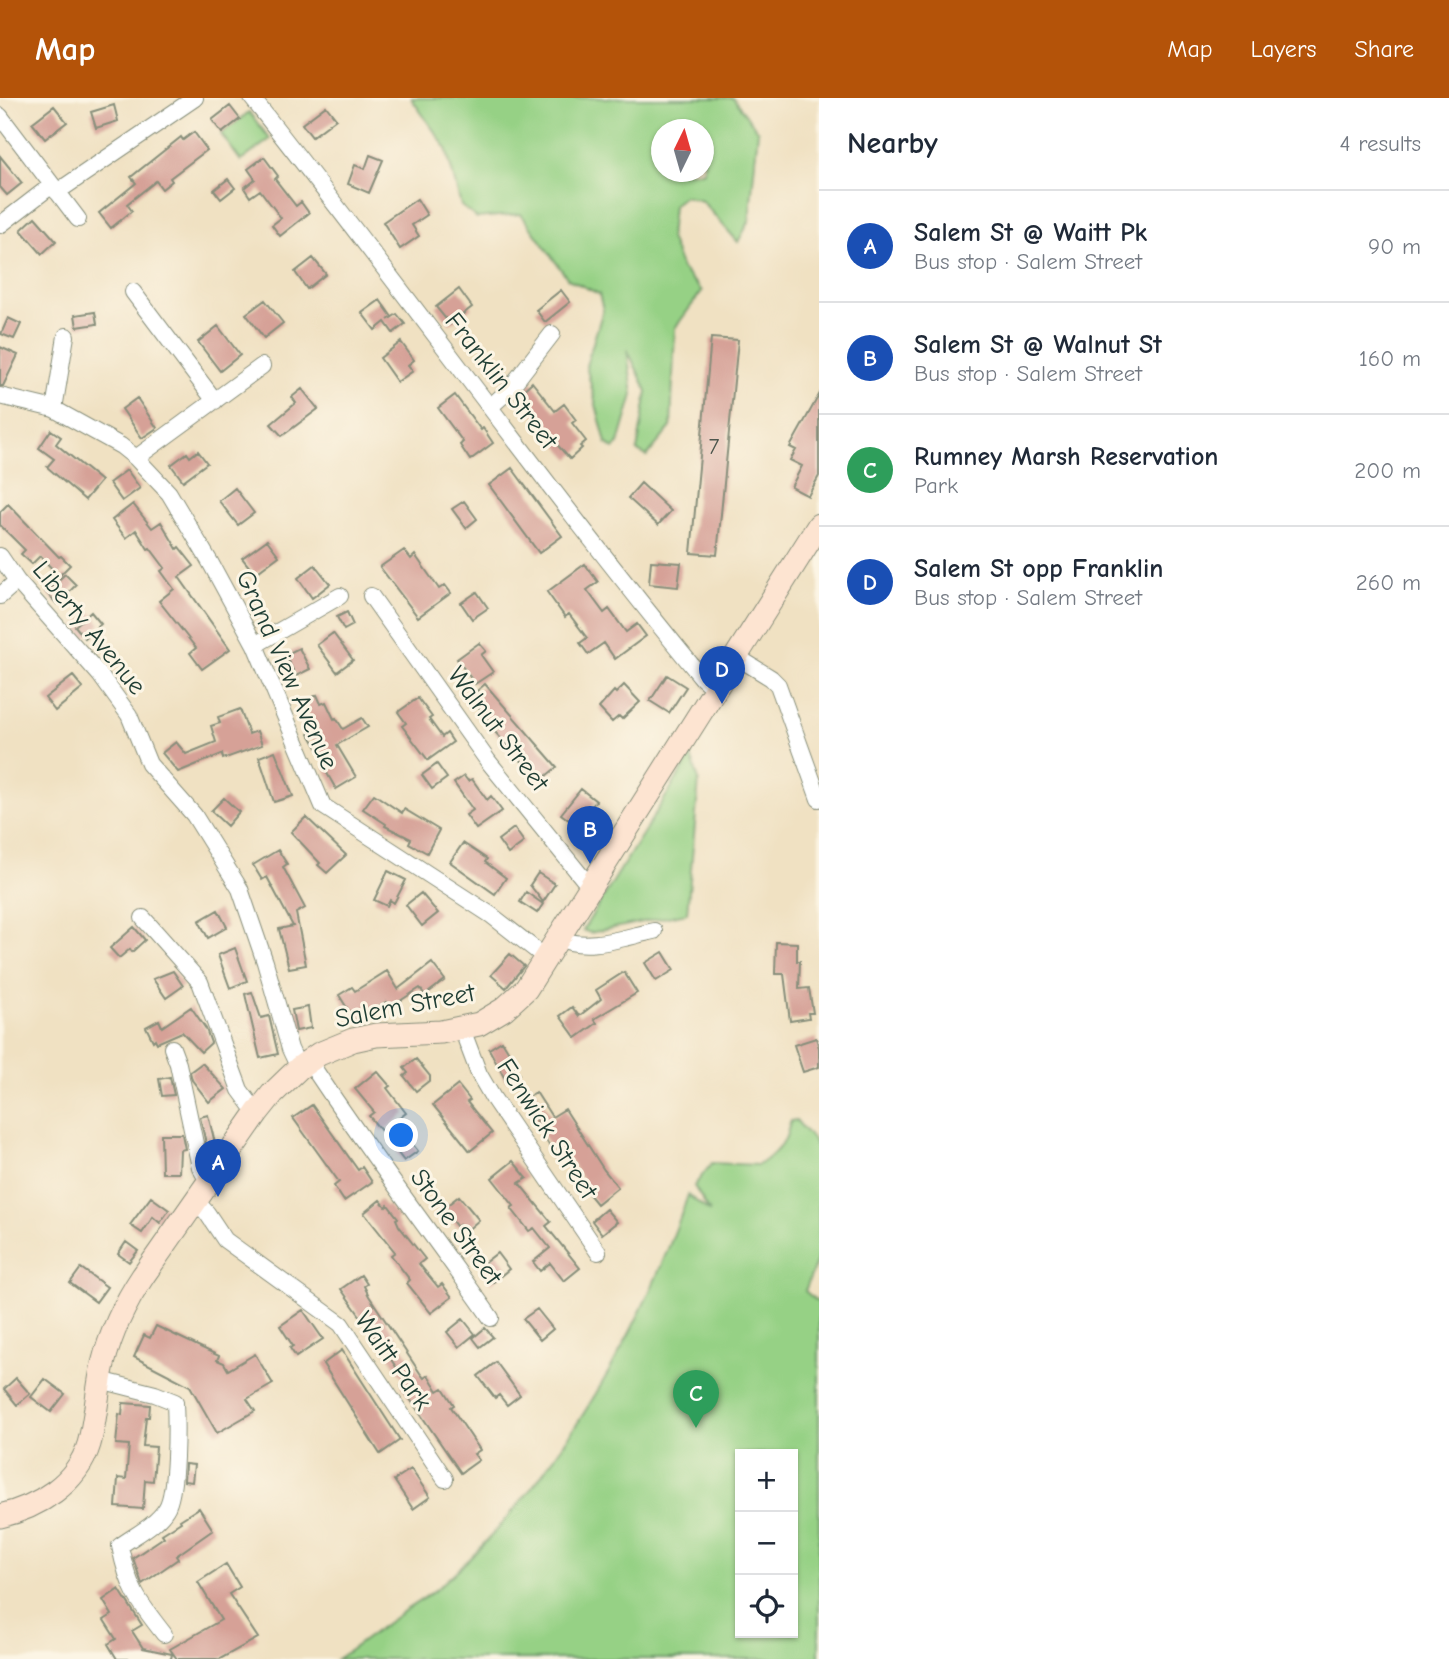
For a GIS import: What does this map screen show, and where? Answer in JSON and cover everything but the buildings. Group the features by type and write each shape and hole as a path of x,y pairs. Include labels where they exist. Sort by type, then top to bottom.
{"main road":[{"name":"Salem Street","path":"0,1516 38,1502 75,1472 89,1443 110,1339 127,1304 143,1276 257,1113 282,1084 304,1065 342,1044 365,1037 462,1028 488,1020 511,1004 532,981 819,525"}],"street":[{"path":"0,225 55,189 76,179 195,98"},
{"name":"Franklin Street","path":"252,98 354,226 633,594 703,679 716,690"},
{"path":"0,116 78,219"},
{"path":"133,292 215,401"},
{"path":"490,407 508,391 552,334"},
{"path":"54,409 66,335"},
{"path":"136,457 262,366"},
{"name":"Grand View Avenue","path":"0,396 54,409 136,457 169,493 255,645 323,806 491,915 546,958"},
{"name":"Liberty Avenue","path":"0,556 18,581 100,675 129,715 149,764 194,814 240,889 290,1049 304,1065"},
{"path":"0,596 18,581"},
{"path":"255,645 340,596"},
{"name":"Walnut Street","path":"371,596 488,761 590,887"},
{"path":"737,657 778,685 819,799"},
{"path":"143,918 200,982 240,1090 257,1113"},
{"path":"559,938 586,944 654,931"},
{"name":"Fenwick Street","path":"462,1028 479,1074 493,1098 598,1252"},
{"name":"Waitt Park","path":"172,1048 200,1167 207,1213 225,1240 341,1324 445,1479"},
{"name":"Stone Street","path":"304,1065 430,1231 491,1318"},
{"path":"100,1380 175,1402 177,1443 169,1506 160,1517 120,1546 125,1574 135,1595 164,1634"}],"green space":[{"path":"411,98 733,98 758,131 749,222 738,242 702,201 684,196 673,205 670,238 682,269 702,291 675,328 671,427 647,456 637,451 647,391 627,349 633,395 619,443 614,449 606,443 586,366 603,310 599,294 568,279 521,214 477,218 461,206 446,148"},
{"path":"249,112 270,139 241,161 221,134"},
{"path":"691,756 699,780 687,913 590,933 583,930"},
{"path":"796,1120 813,1140 819,1152 819,1255 805,1291 819,1303 819,1659 337,1659 436,1589 482,1546 556,1456 618,1354 645,1301 688,1195 710,1212 694,1186 712,1163 758,1165 773,1154 786,1137 791,1121"}],"place":[{"name":"Salem St opp Franklin","path":"722,704"},
{"name":"Salem St @ Walnut St","path":"590,864"},
{"name":"Salem St @ Waitt Pk","path":"218,1197"},
{"name":"Rumney Marsh Reservation","path":"696,1428"}]}
